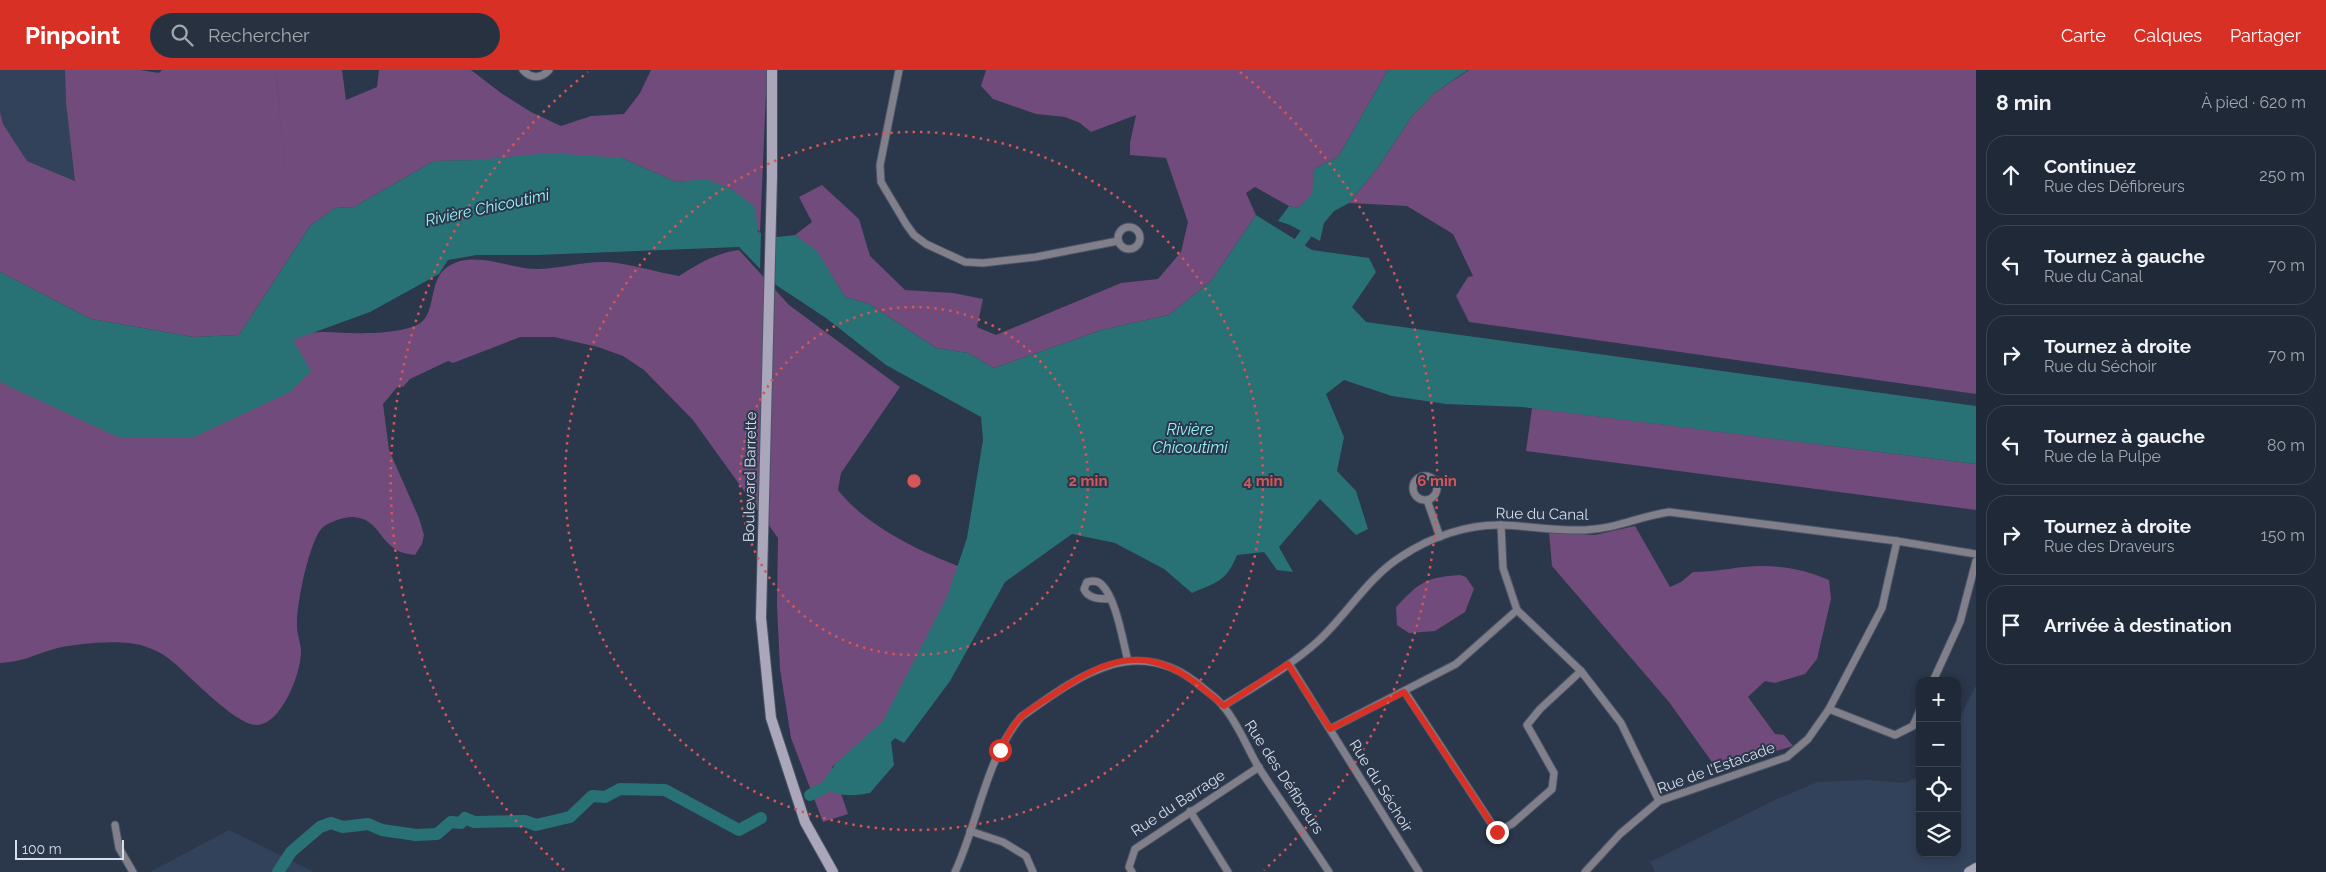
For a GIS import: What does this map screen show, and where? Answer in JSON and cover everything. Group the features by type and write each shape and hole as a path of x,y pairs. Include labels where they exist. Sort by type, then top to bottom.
{"street":[{"path":"524,70 531,76 537,77 542,76 549,70"},
{"name":"Boulevard Barrette","path":"772,70 772,177 761,618 771,718 805,822 833,872"},
{"path":"899,70 880,165 881,182 914,235 926,244 964,262 984,263 1036,257 1118,241"},
{"path":"1427,500 1440,536"},
{"name":"Rue du Canal","path":"1224,706 1288,664 1318,641 1366,589 1400,557 1440,536 1469,528 1501,525 1584,530 1621,526 1653,514 1669,512 1897,541 1976,554"},
{"path":"1501,525 1503,568 1517,610 1581,671 1621,723 1659,801"},
{"name":"Rue de l'Estacade","path":"1585,872 1620,834 1659,801 1787,757 1808,739 1829,709 1882,608 1897,541"},
{"path":"1935,677 1960,622 1976,561"},
{"path":"1110,599 1128,661"},
{"path":"1330,729 1456,664 1517,610"},
{"name":"Rue des Défibreurs","path":"955,872 1000,750 1012,727 1021,716 1091,671 1128,661 1151,661 1187,674 1224,706 1259,767 1329,872"},
{"name":"Rue du Séchoir","path":"1288,664 1419,872"},
{"path":"1404,692 1497,832 1512,824 1552,789 1554,773 1527,725 1540,709 1581,671"},
{"path":"1829,709 1895,735 1912,726 1916,718"},
{"name":"Rue du Barrage","path":"1132,872 1129,867 1134,848 1259,767"},
{"path":"1190,811 1228,872"},
{"path":"115,825 119,848 133,872"},
{"path":"970,831 1003,842 1026,856 1033,872"},
{"path":"1969,872 1976,868"}],"shaded area":[{"path":"0,70 65,70 66,103 76,181 27,161 3,124 0,112"},
{"path":"65,70 140,70 159,73 162,70 342,70 346,100 377,87 379,70 471,70 501,93 531,112 561,126 591,116 624,114 640,93 651,70 767,70 760,232 706,180 676,182 622,158 434,161 354,207 335,208 310,226 239,335 193,337 91,319 0,272 0,112 3,124 27,161 75,181 66,103"},
{"path":"986,70 1388,70 1338,157 1314,169 1313,194 1298,208 1289,206 1255,187 1246,193 1256,215 1211,281 1169,315 1102,330 994,368 968,353 936,348 869,304 845,297 817,252 795,235 812,222 799,197 822,185 859,219 870,256 905,290 953,293 983,299 977,327 996,335 1121,283 1158,279 1181,252 1188,222 1166,158 1130,155 1130,143 1136,115 1091,132 1080,123 1065,117 1036,114 993,99 981,86"},
{"path":"1469,70 1976,70 1976,394 1469,322 1456,296 1468,277 1473,276 1453,234 1407,206 1349,203 1379,166 1412,116 1434,93"},
{"path":"739,250 789,305 900,387 841,473 838,490 849,503 877,525 909,544 958,566 946,602 883,723 832,767 848,814 823,822 791,738 780,669 777,605 778,538 693,420 644,370 623,356 598,347 554,337 520,337 453,363 448,361 410,379 403,387 399,385 383,404 389,450 419,518 424,535 422,544 415,555 403,553 387,542 371,524 364,519 354,517 337,520 322,528 312,546 301,590 297,617 301,652 298,672 282,707 267,722 258,725 237,717 212,698 166,656 150,648 135,644 112,642 75,645 54,649 21,660 0,663 0,376 292,338 310,333 390,332 412,327 426,317 440,275 446,268 457,262 468,260 492,261 539,269 608,262 626,264 679,276 715,256"},
{"path":"1532,408 1976,464 1976,510 1526,451"},
{"path":"1635,526 1670,587 1681,582 1693,572 1754,566 1798,570 1829,580 1831,599 1817,659 1805,674 1775,683 1765,681 1748,697 1775,734 1784,735 1793,746 1717,769 1669,702 1552,566 1549,532 1595,535"},
{"path":"1460,575 1466,577 1474,589 1465,612 1435,631 1409,633 1397,625 1396,607 1417,587 1438,577"},
{"path":"1976,685 1976,872 1655,872 1650,862 1775,800 1817,782 1866,780 1905,783 1916,778 1916,857 1961,857 1961,715"},
{"path":"229,830 314,872 150,872"}],"water":[{"path":"1388,70 1468,70 1434,93 1412,116 1379,166 1349,203 1334,211 1324,223 1320,241 1290,225 1278,221 1289,206 1298,208 1312,194 1314,169 1338,157"},
{"name":"Rivière Chicoutimi","path":"549,153 622,158 676,182 706,179 731,189 755,207 758,232 777,237 795,235 817,251 845,297 869,304 936,348 968,353 994,368 1102,330 1169,315 1211,281 1256,215 1312,250 1369,258 1376,272 1352,307 1366,322 1976,406 1976,464 1522,407 1446,404 1392,396 1344,380 1326,394 1344,437 1337,471 1356,491 1368,529 1356,535 1320,499 1279,547 1293,572 1277,570 1264,552 1237,555 1225,576 1192,593 1164,569 1115,543 1072,534 1005,582 950,681 904,743 895,738 891,742 894,765 870,793 846,795 824,788 824,780 836,763 883,721 947,597 967,538 983,440 981,417 886,365 826,318 776,285 739,247 536,255 477,255 448,260 439,274 370,312 293,340 311,371 290,392 194,437 120,438 0,382 0,272 91,319 193,337 239,335 310,226 335,208 354,207 434,161 477,160"}],"pier":[{"path":"761,230 771,233 773,286 760,272"}],"waterway":[{"name":"Rivière Chicoutimi","path":"1290,256 1315,221"},
{"path":"810,795 824,788"},
{"path":"278,872 291,852 320,827 331,823 343,827 368,824 382,830 416,835 437,834 451,822 461,823 465,818 474,822 525,821 536,825 570,817 592,796 605,797 620,789 665,790 739,830 761,818"}],"route":[{"path":"1000,750 1012,727 1021,716 1067,685 1091,671 1108,665 1128,661 1151,661 1174,668 1187,674 1224,706 1288,664 1330,729 1404,692 1497,832"}]}
